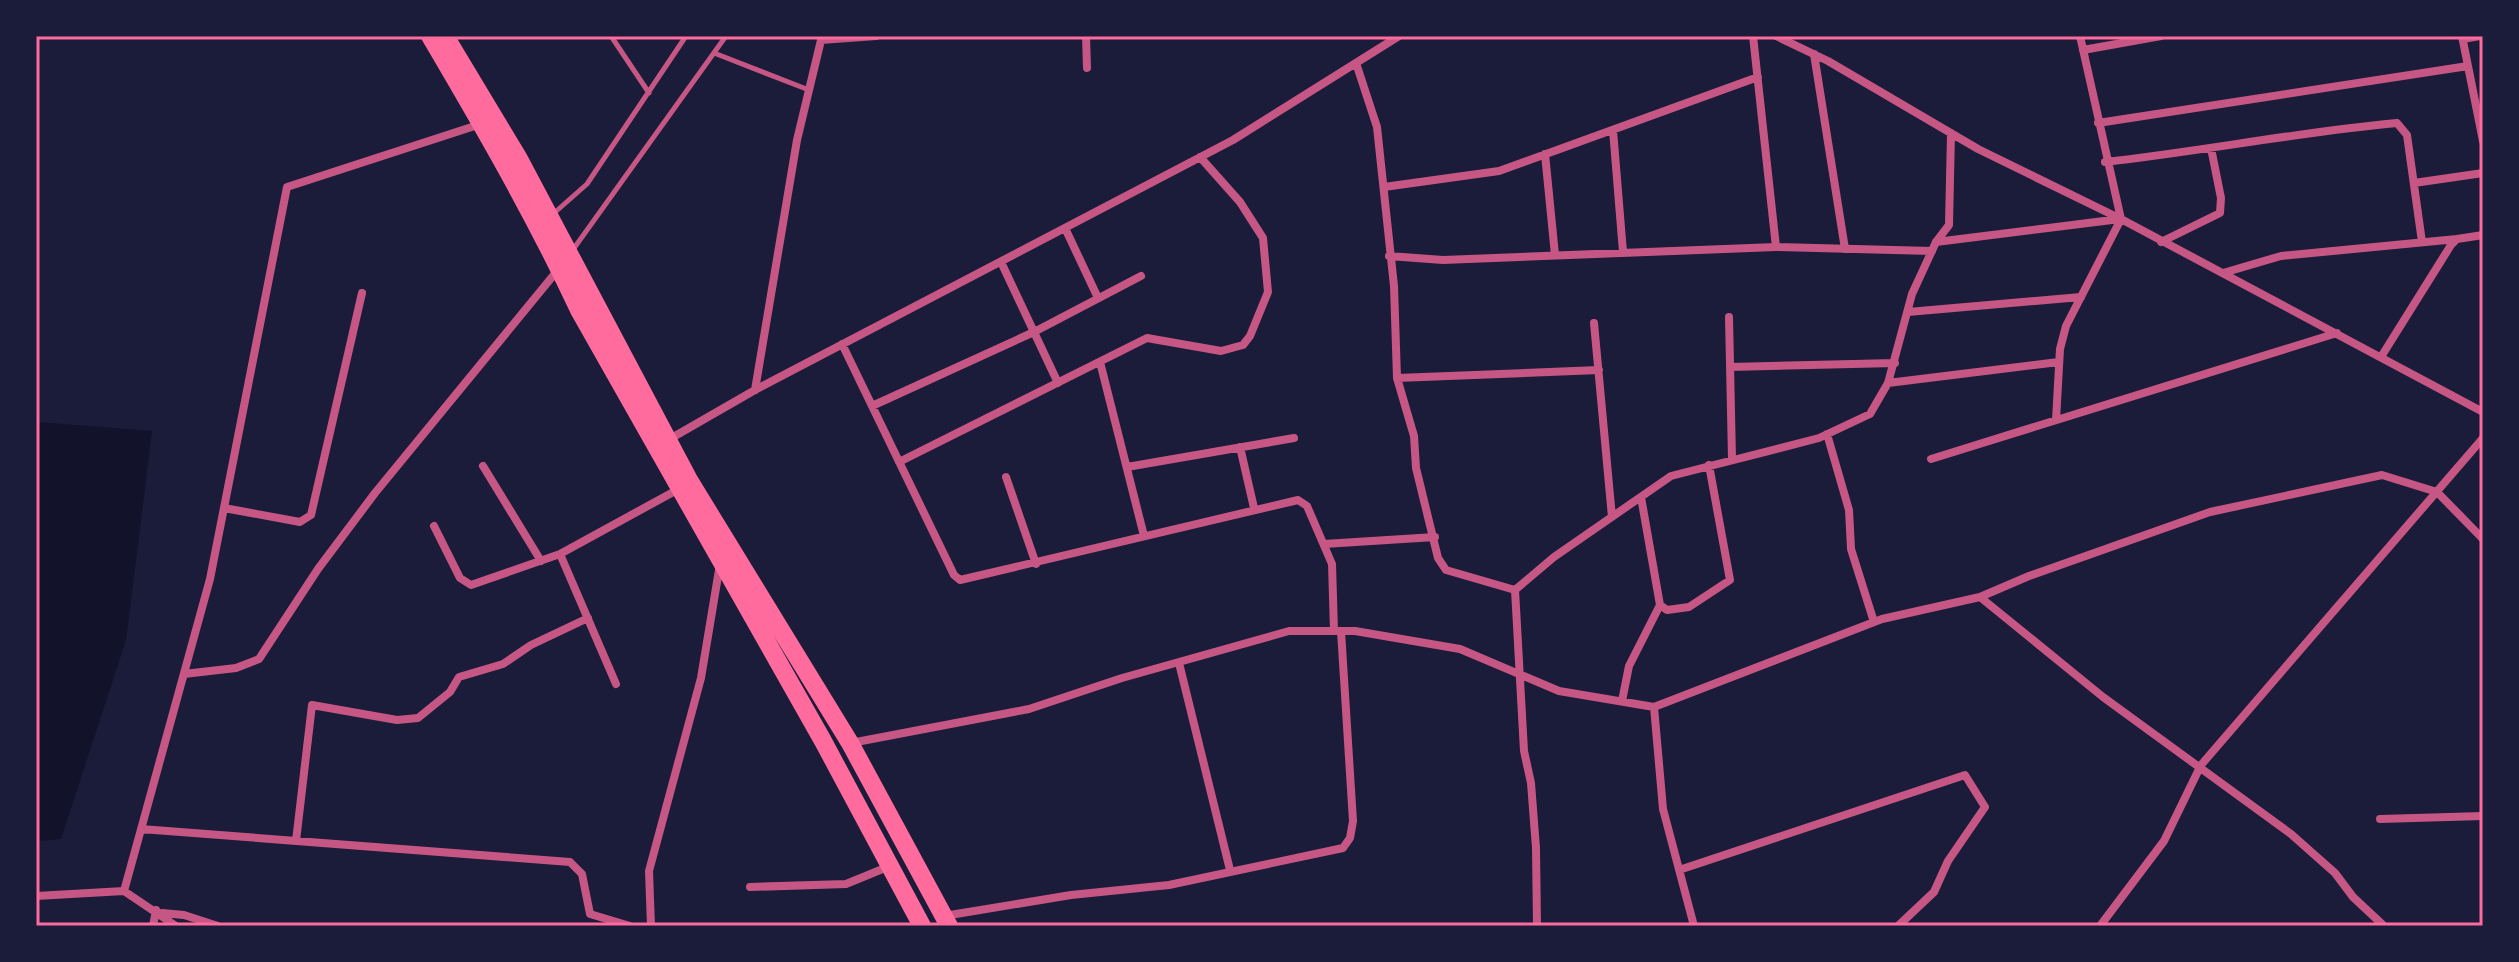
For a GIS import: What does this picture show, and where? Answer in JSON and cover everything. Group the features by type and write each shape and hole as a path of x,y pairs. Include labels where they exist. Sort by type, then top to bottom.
{"main road":[{"path":"430,36 550,217 564,262 667,440 850,743 946,921"},
{"path":"445,36 564,262 677,490 922,926"}],"street":[{"path":"755,390 768,295 821,38 876,36"},
{"path":"1086,36 1087,68"},
{"path":"667,440 755,390 1200,157 1399,36"},
{"path":"1753,36 1776,247"},
{"path":"1776,36 1814,54 1951,133 2121,219 2483,412"},
{"path":"2056,420 2059,362 2066,326 2121,219 2105,162 2080,36"},
{"path":"2083,50 2161,36"},
{"path":"2480,36 2462,37 2483,141"},
{"path":"1814,54 1845,249"},
{"path":"1356,63 1377,127 1394,286 1397,378 1414,436 1416,468 1438,558 1446,570 1515,590"},
{"path":"2098,123 2468,66"},
{"path":"1384,187 1478,177 1758,77"},
{"path":"124,891 210,579 287,187 489,122"},
{"path":"2105,162 2307,131 2397,123 2407,135 2422,242"},
{"path":"1613,130 1623,252"},
{"path":"1515,590 1671,476 1827,434 1870,414 1888,383 1895,363 1912,294 1934,247 1949,225 1951,133"},
{"path":"2161,242 2220,213 2221,198 2211,148"},
{"path":"1545,154 1555,255"},
{"path":"899,462 1147,338 1221,351 1243,345 1250,336 1268,292 1263,238 1240,202 1200,157"},
{"path":"2414,183 2483,173"},
{"path":"1389,256 1443,260 1776,247 1934,247 2121,219"},
{"path":"1065,228 1098,298"},
{"path":"2223,273 2281,256 2483,235"},
{"path":"2381,357 2457,239"},
{"path":"184,674 236,668 259,659 318,569 375,493 564,262"},
{"path":"1001,262 1058,383"},
{"path":"872,406 1034,332 1141,276"},
{"path":"224,508 300,522 311,515 362,293"},
{"path":"1908,312 2081,297"},
{"path":"1729,317 1732,459"},
{"path":"1594,323 1612,517"},
{"path":"1931,459 2337,333"},
{"path":"842,344 954,575 960,580 1036,564 1254,508 1303,501 1324,544 1334,581 1353,821 1350,838 1343,848 1169,885 1071,895 946,921"},
{"path":"1100,362 1144,536"},
{"path":"1888,383 2059,362"},
{"path":"1730,367 1895,363"},
{"path":"1397,378 1599,370"},
{"path":"1827,434 1849,510 1851,549 1874,622"},
{"path":"1127,467 1294,438"},
{"path":"2100,926 2164,841 2201,765 2483,438"},
{"path":"1240,447 1254,508"},
{"path":"1660,605 1667,610 1689,607 1730,580 1709,465"},
{"path":"483,466 541,561"},
{"path":"850,743 1029,709 1289,631 1338,631 1460,649 1559,691 1654,707 1874,622 1980,597 2029,576 2210,512 2382,475 2437,492 2483,539"},
{"path":"1006,477 1036,564"},
{"path":"434,526 460,578 466,584 479,583 560,554 677,490"},
{"path":"1622,701 1629,666 1660,605 1641,497"},
{"path":"1324,544 1435,537"},
{"path":"560,554 616,684"},
{"path":"651,926 649,871 701,678 720,564"},
{"path":"1515,590 1519,673 1536,848 1537,926"},
{"path":"1980,597 2103,697 2201,765 2291,834 2335,873 2353,897 2384,926"},
{"path":"296,841 312,705 397,720 418,718 450,692 459,677 503,664 531,645 588,618"},
{"path":"1179,663 1230,870"},
{"path":"1654,707 1663,809 1694,926"},
{"path":"1679,870 1965,775 1985,807 1948,861 1934,892 1898,926"},
{"path":"2380,819 2483,816"},
{"path":"141,829 570,862 582,874 590,914 630,926"},
{"path":"750,887 846,884 891,866"},
{"path":"36,896 124,891 176,926"},
{"path":"153,926 158,912"},
{"path":"158,912 184,915 218,926"}],"lane":[{"path":"611,36 649,93"},
{"path":"550,217 587,184 686,36"},
{"path":"564,262 726,36"},
{"path":"714,53 809,90"}],"shaded area":[{"path":"36,422 152,431 126,640 61,839 36,841"}]}
